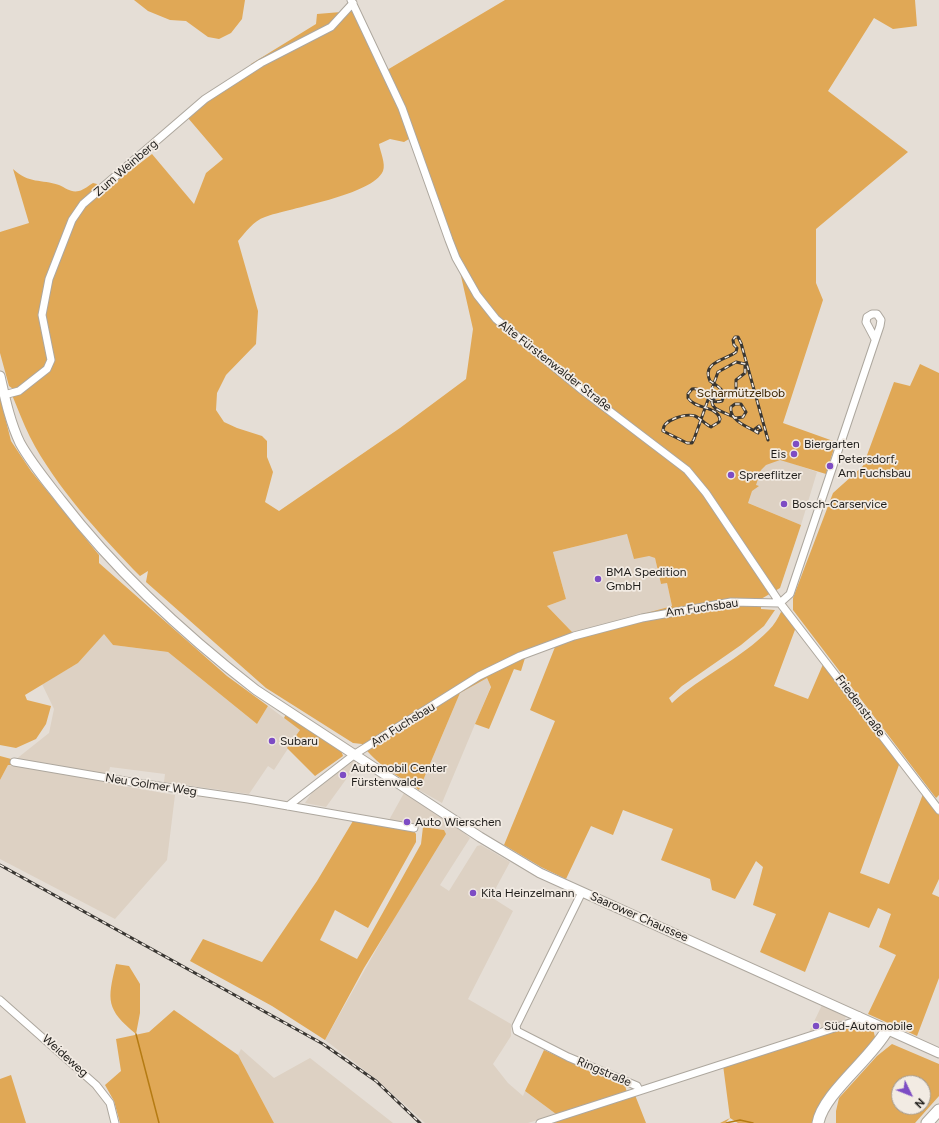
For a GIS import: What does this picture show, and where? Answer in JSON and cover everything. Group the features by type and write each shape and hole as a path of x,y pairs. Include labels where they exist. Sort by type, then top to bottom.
{"highway":[{"path":"818,1123 826,1104 873,1050 887,1030"},
{"path":"927,1123 939,1110"}],"main road":[{"name":"Saarower Chaussee","path":"0,376 14,429 28,455 77,521 137,586 233,672 256,690 516,860 582,892 939,1052"}],"street":[{"name":"Zum Weinberg","path":"3,390 19,391 47,369 51,360 42,315 49,279 72,220 83,204 205,99 261,63 331,27 352,2"},
{"name":"Alte Fürstenwalder Straße","path":"352,2 402,108 456,258 477,295 496,320 582,390 687,470 706,493 780,603"},
{"path":"780,603 790,594 875,339 881,320 877,314 872,314 867,317 866,322 875,339"},
{"name":"Am Fuchsbau","path":"354,754 479,676 520,656 574,636 642,618 731,602 780,603"},
{"name":"Friedenstraße","path":"780,603 939,810"},
{"path":"288,806 354,754"},
{"name":"Neu Golmer Weg","path":"14,762 414,828"},
{"name":"Ringstraße","path":"582,892 516,1026 517,1031 568,1057 637,1086 639,1090 853,1022 859,1016"},
{"name":"Weideweg","path":"0,1000 96,1084 110,1102 115,1123"},
{"path":"540,1123 639,1090"}],"shaded area":[{"path":"732,442 817,472 801,525 722,492"},
{"path":"627,534 649,556 655,558 661,584 667,583 672,606 573,633 547,606 566,599 553,552"},
{"path":"104,633 113,645 168,652 257,724 268,706 300,730 274,770 268,766 249,794 164,782 165,774 110,767 109,772 105,774 15,760 49,733 54,709 42,684 78,663"},
{"path":"486,677 491,686 442,803 419,790 460,693"},
{"name":"Automobil Center Fürstenwalde","path":"354,760 363,766 355,767 326,807 305,803 313,791"},
{"path":"8,765 117,782 117,785 175,795 167,860 115,919 0,859 0,780"},
{"path":"404,793 462,831 470,838 440,885 449,891 477,846 481,845 510,862 491,897 513,911 468,999 511,1024 511,1036 493,1064 508,1083 523,1096 525,1091 556,1114 528,1123 425,1123 376,1079 325,1040 444,830 389,820"},
{"path":"822,1005 846,1016 845,1020 809,1032"},
{"path":"241,1049 274,1078 310,1058 393,1123 274,1123 238,1055"}],"green space":[{"path":"134,0 245,0 242,19 231,33 219,39 208,37 186,21 170,20 148,11"},
{"name":"Scharmützelbob","path":"505,0 915,0 917,26 893,29 874,18 828,91 908,152 816,229 816,283 823,300 783,423 836,442 826,474 780,460 766,465 761,470 756,485 759,486 752,491 748,503 801,525 780,588 761,599 761,609 775,610 764,626 741,645 682,686 669,698 672,703 695,684 734,659 771,628 781,612 785,613 796,627 774,686 808,699 824,662 900,762 860,873 889,884 923,794 939,815 939,879 932,894 939,897 939,978 917,1036 868,1014 896,955 879,947 891,914 878,908 869,928 829,912 805,972 760,952 776,914 753,905 763,867 756,861 735,899 712,890 710,879 661,860 673,829 623,810 613,835 591,826 566,879 541,867 504,845 555,721 530,710 555,647 525,658 521,671 514,669 489,729 475,724 491,687 487,678 460,693 419,790 381,764 362,744 353,743 266,688 146,582 148,571 140,576 80,510 52,474 30,437 12,395 16,391 9,386 0,353 0,232 29,223 13,169 24,177 30,179 53,183 71,191 79,191 93,183 109,187 152,154 194,204 206,173 223,159 188,118 214,96 255,69 251,64 316,24 317,14 353,11 399,108 409,139 404,142 390,139 379,144 383,161 383,171 376,179 364,187 329,200 265,217 250,227 238,241 258,311 256,344 226,375 217,393 216,410 224,422 262,436 267,441 267,457 273,472 265,502 279,511 400,428 466,379 473,329 456,254 387,70","holes":["627,534 634,559 649,556 655,558 661,584 667,583 672,606 573,633 547,606 566,599 553,552"]},
{"path":"920,364 939,373 939,795 936,798 793,610 793,598 833,493 863,466 894,382 910,386"},
{"path":"0,397 11,441 31,471 99,555 99,563 227,676 268,706 257,724 168,652 113,645 104,634 78,663 25,695 27,700 51,706 46,724 36,739 16,748 0,745"},
{"path":"286,714 341,750 343,756 315,776 287,748 300,730 284,718"},
{"path":"0,756 15,760 14,765 8,765 0,780"},
{"path":"353,821 414,831 416,834 416,842 368,928 335,910 320,940 357,959 421,844 423,827 444,830 446,834 364,968 325,1040 272,1006 190,961 203,939 262,962 317,881"},
{"path":"116,964 129,966 140,984 140,1013 136,1034 119,1018 111,1004 111,987"},
{"path":"174,1010 238,1055 274,1123 120,1123 114,1101 105,1085 121,1071 116,1039 149,1032"},
{"path":"857,1023 873,1029 875,1037 870,1048 814,1123 738,1123 730,1118 723,1065"},
{"path":"892,1044 939,1064 939,1096 931,1105 931,1075 891,1075 891,1115 922,1115 915,1123 836,1123 836,1111 839,1098 877,1056"},
{"path":"544,1050 625,1086 627,1092 556,1114 525,1091"},
{"path":"11,1075 26,1123 0,1123 0,1079"},
{"path":"635,1095 646,1123 551,1123"},
{"path":"730,1118 725,1123 720,1123"}],"waterway":[{"path":"136,1034 159,1123"},
{"path":"726,1123 740,1120 753,1123"}],"railway":[{"path":"758,433 756,432 755,429 759,426 761,430 757,432 753,430 748,428 736,419 733,416 731,407 735,404 741,404 746,412 743,417 736,418 734,417 722,412 712,405 712,402 713,399 716,397 722,395 726,395 729,395 736,390 736,380 745,373 745,364 736,362 718,372 715,380 712,389 709,397 706,406 703,414 700,422 694,439 692,443 687,443 663,431 666,424 675,418 691,415 699,418 701,420 711,427 719,422 720,419 718,415 710,409 706,408 701,406 696,404 692,402 688,398 688,394 692,389 697,389 703,393 706,396 709,399 712,401 716,402 722,401 723,397 723,394 723,392 719,387 716,385 713,383 710,381 708,375 709,370 716,362 736,352 737,348 734,345 733,340 735,337 738,337 741,343 768,440"},
{"path":"0,865 323,1044 376,1081 420,1123"}],"place":[{"name":"Biergarten","path":"796,444"},
{"name":"Eis","path":"794,454"},
{"name":"Petersdorf, Am Fuchsbau","path":"830,466"},
{"name":"Spreeflitzer","path":"731,475"},
{"name":"Bosch-Carservice","path":"784,504"},
{"name":"BMA Spedition GmbH","path":"598,579"},
{"name":"Subaru","path":"272,741"},
{"name":"Automobil Center Fürstenwalde","path":"343,775"},
{"name":"Auto Wierschen","path":"407,822"},
{"name":"Kita Heinzelmann","path":"473,893"},
{"name":"Süd-Automobile","path":"816,1026"}]}
